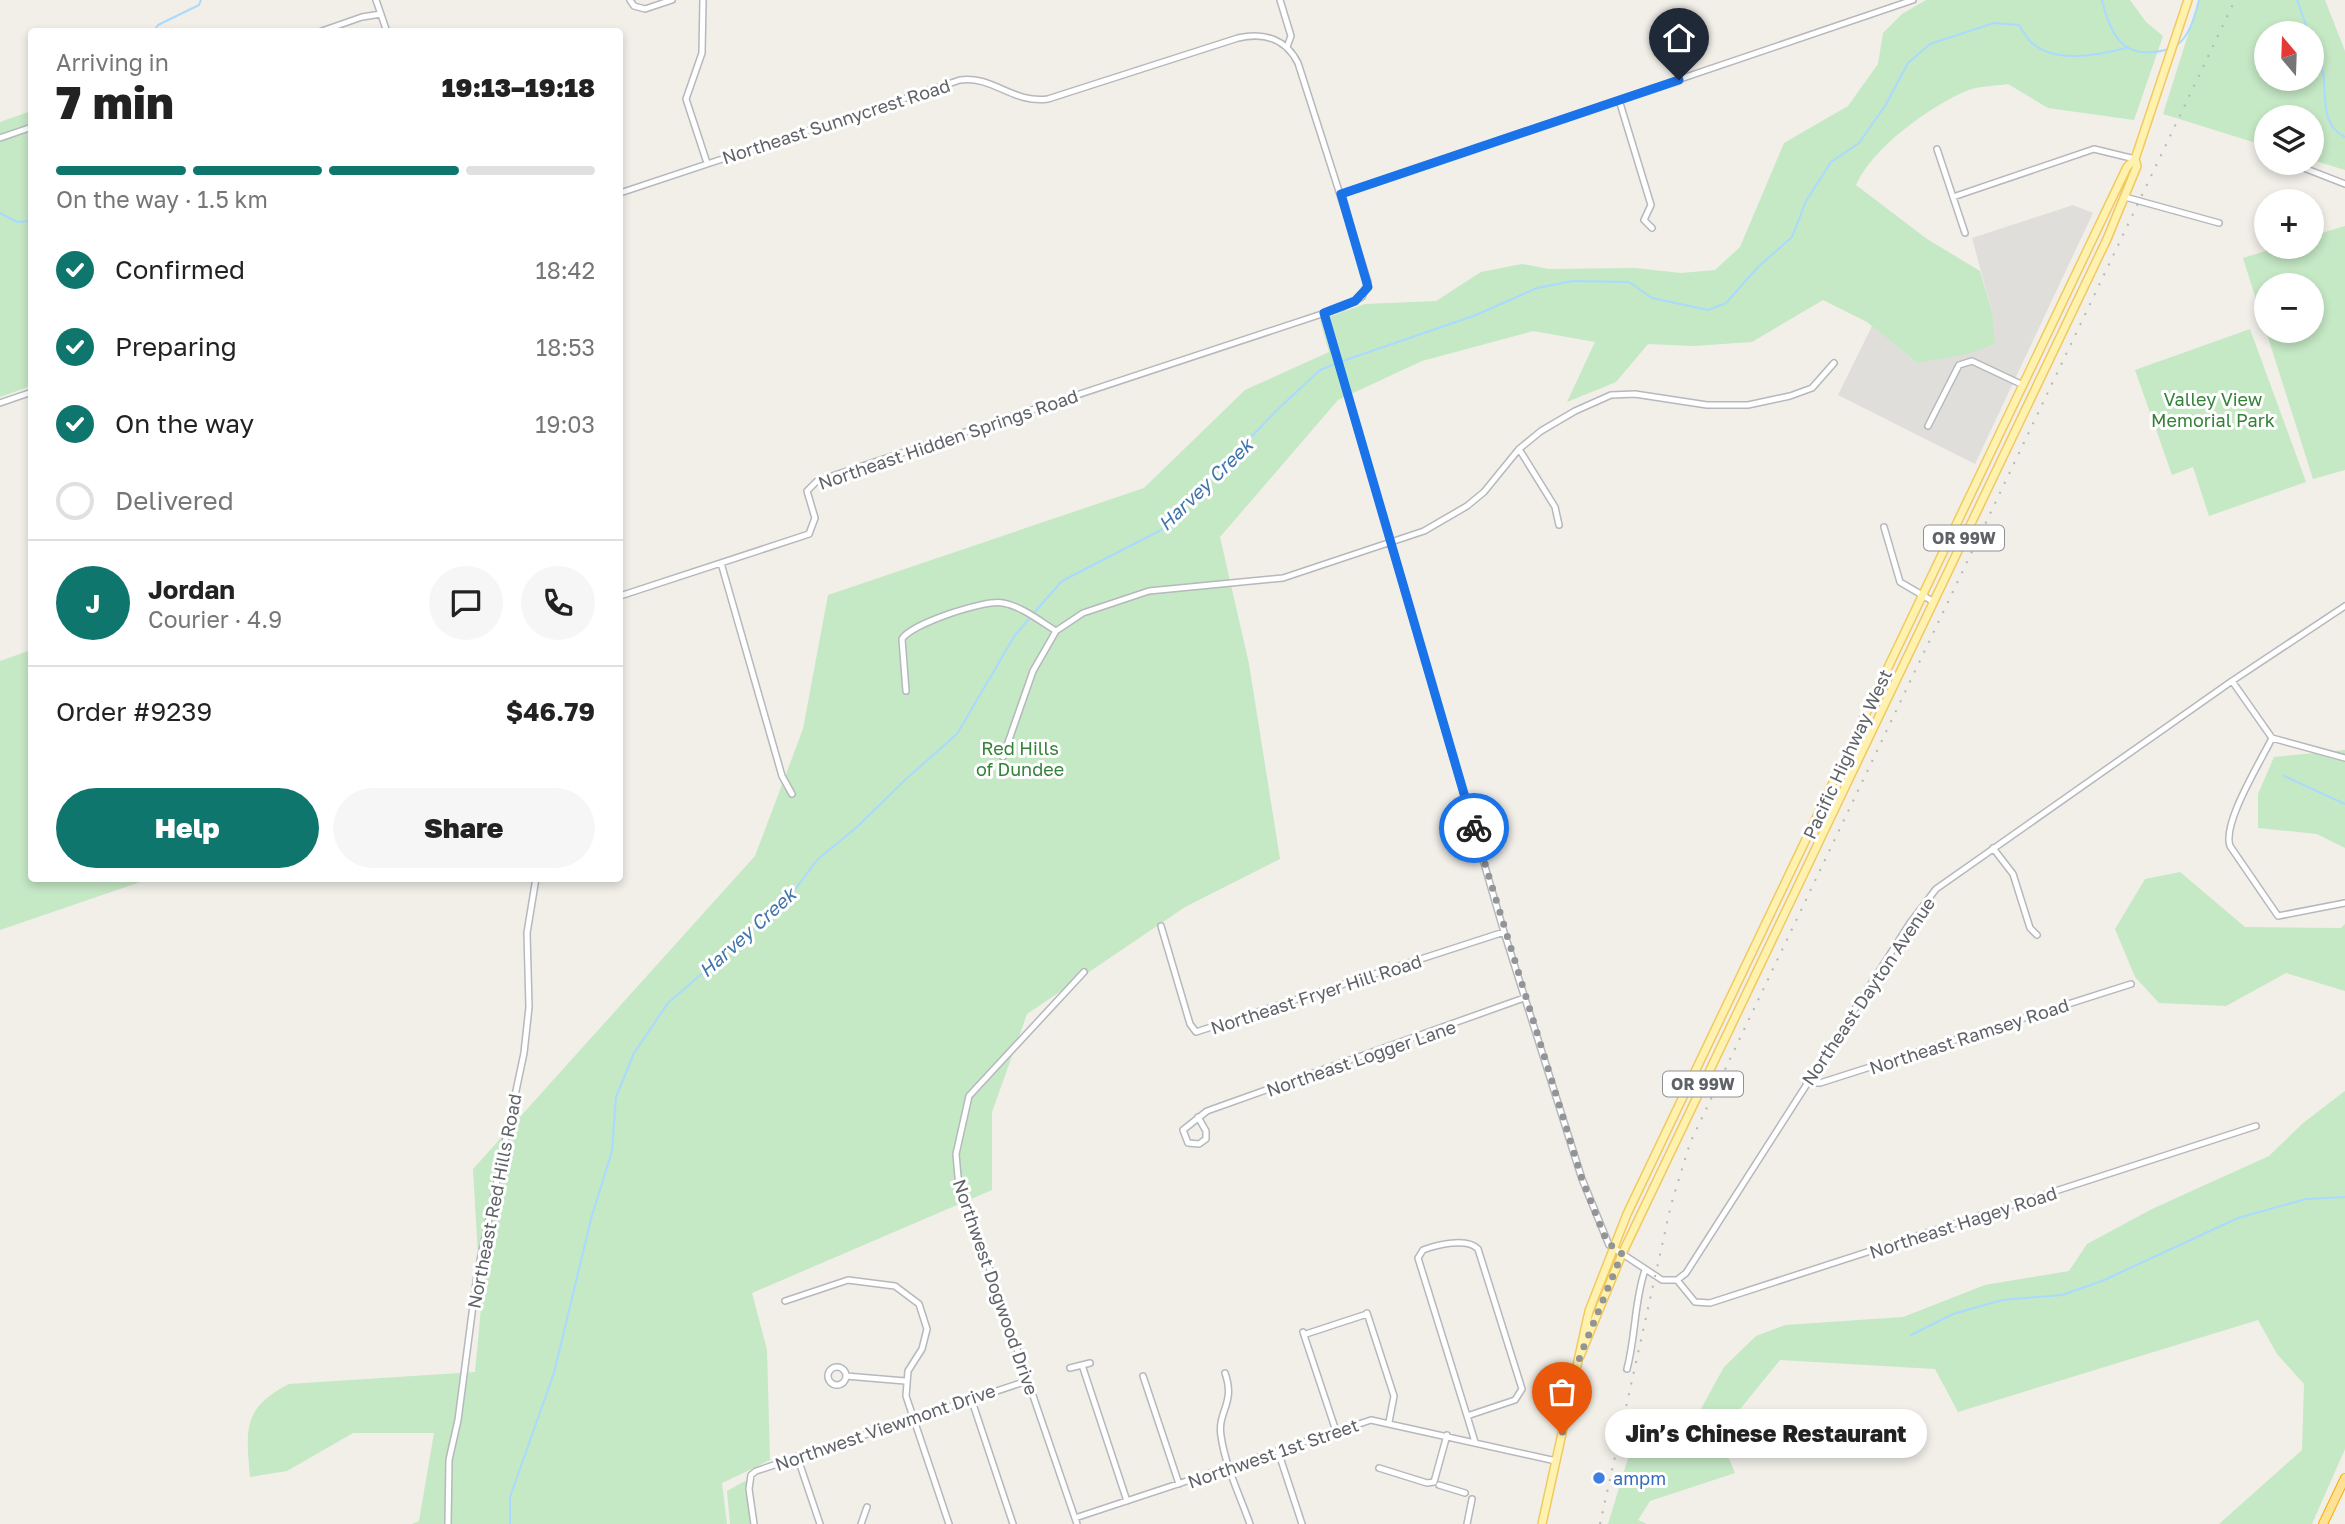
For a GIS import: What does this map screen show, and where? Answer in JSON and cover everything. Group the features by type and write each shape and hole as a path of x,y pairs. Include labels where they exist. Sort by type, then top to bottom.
{"highway":[{"path":"2323,1524 2345,1478"}],"main road":[{"name":"Pacific Highway West","path":"1580,1356 1579,1350 1589,1311 1612,1248 2127,167 2135,159 2188,0"},
{"name":"Pacific Highway West","path":"1556,1461 1580,1356 1622,1254 2125,197 2137,166 2135,159"},
{"name":"OR 99W","path":"1542,1524 1556,1461"}],"street":[{"path":"376,0 386,28"},
{"path":"630,0 634,6 645,9 672,0"},
{"path":"703,0 702,53 686,99 708,163"},
{"path":"1280,0 1291,36 1287,47 1298,63 1368,287 1355,301 1324,313 1524,998 1582,1179 1605,1238 1612,1248 1662,1280 1677,1280"},
{"path":"1341,194 1913,0"},
{"path":"333,28 381,14"},
{"name":"Northeast Sunnycrest Road","path":"623,192 960,80 977,80 1018,98 1038,100 1248,35 1265,36 1287,47"},
{"path":"1619,100 1650,205 1644,220 1652,228"},
{"path":"0,138 28,128"},
{"path":"1937,149 1965,233"},
{"path":"1953,197 2094,149 2135,159"},
{"path":"2322,175 2345,184"},
{"path":"2125,197 2219,223"},
{"name":"Northeast Hidden Springs Road","path":"623,596 809,534 815,519 807,491 822,479 1324,313"},
{"path":"1928,426 1959,365 1965,361 1972,361 2023,386"},
{"path":"1003,757 1027,684 1056,631 1083,613 1149,591 1177,586 1276,579 1424,531 1452,517 1484,492 1519,449 1553,423 1611,395 1635,394 1707,405 1748,405 1790,397 1812,388 1834,363"},
{"path":"0,403 28,393"},
{"path":"1519,449 1555,507 1559,525"},
{"path":"1884,527 1900,582 1934,602"},
{"path":"721,563 782,776 792,794"},
{"path":"906,691 901,643 906,632 995,602 1012,606 1056,631"},
{"name":"Northeast Dayton Avenue","path":"1677,1280 1695,1260 1806,1083 1929,896 1953,874 2345,606"},
{"path":"2232,681 2272,738 2345,758"},
{"path":"2272,738 2236,814 2229,833 2230,846 2278,916 2345,903"},
{"path":"1993,848 2013,874 2030,928 2037,935"},
{"name":"Northeast Red Hills Road","path":"448,1524 449,1460 458,1420 477,1275 524,1053 529,1007 526,940 535,882"},
{"name":"Northeast Fryer Hill Road","path":"1161,926 1190,1024 1196,1032 1504,932"},
{"name":"Northwest Dogwood Drive","path":"1076,1521 958,1177 956,1154 969,1096 1084,972"},
{"name":"Northeast Ramsey Road","path":"1806,1083 1820,1083 2131,984"},
{"name":"Northeast Logger Lane","path":"1198,1117 1220,1106 1524,998"},
{"path":"1198,1117 1206,1130 1206,1139 1199,1144 1188,1143 1183,1130 1198,1117"},
{"name":"Northeast Hagey Road","path":"1677,1280 1695,1302 1710,1303 2256,1126"},
{"path":"1467,1416 1515,1400 1522,1389 1478,1249 1473,1244 1430,1248 1423,1250 1418,1258 1475,1442"},
{"path":"1627,1368 1634,1341 1637,1292 1646,1270"},
{"path":"785,1301 848,1280 895,1286 904,1290 919,1304 927,1329 922,1349 905,1381 913,1418 949,1524"},
{"path":"1336,1431 1305,1333 1367,1313 1394,1396 1389,1422"},
{"path":"1070,1368 1090,1363"},
{"path":"1082,1365 1127,1501"},
{"path":"1226,1373 1231,1392 1223,1417 1221,1438 1250,1524"},
{"path":"846,1376 905,1381"},
{"path":"1143,1376 1179,1485"},
{"name":"Northwest Viewmont Drive","path":"754,1524 748,1489 751,1475 797,1456 1027,1381"},
{"path":"971,1398 1013,1524"},
{"name":"Northwest 1st Street","path":"1076,1521 1127,1501 1371,1420 1556,1461"},
{"path":"1379,1468 1400,1476 1434,1482 1447,1435"},
{"path":"1278,1451 1302,1524"},
{"path":"797,1456 820,1524"},
{"path":"1439,1485 1465,1493"},
{"path":"1466,1524 1472,1499"},
{"path":"861,1524 867,1507"}],"shaded area":[{"path":"2073,205 2093,213 1975,464 1838,395 1872,326 1917,363 1992,312 1972,238"}],"green space":[{"name":"Red Hills of Dundee","path":"1926,0 2130,0 2146,22 2163,36 2134,120 2048,108 2008,84 1976,88 1935,107 1903,130 1875,157 1856,185 1927,239 1980,271 1992,312 1995,344 1967,354 1917,363 1867,322 1823,300 1752,342 1693,346 1648,344 1616,382 1567,402 1595,342 1533,331 1422,361 1338,400 1220,537 1249,664 1280,859 1185,907 1027,1014 992,1112 992,1190 752,1293 767,1350 770,1460 722,1483 727,1524 412,1524 419,1521 434,1433 353,1433 287,1471 250,1477 250,1422 263,1402 289,1384 475,1372 481,1308 473,1169 755,856 803,729 828,595 1144,488 1245,390 1329,352 1320,320 1365,304 1436,301 1481,272 1522,264 1549,269 1635,268 1681,273 1715,270 1740,247 1784,143 1848,106 1878,64 1883,33 1902,14"},
{"path":"2199,0 2325,0 2345,51 2345,170 2324,164 2324,105 2254,105 2254,142 2163,114"},
{"path":"28,112 28,387 0,397 0,122"},
{"path":"2345,226 2345,470 2313,479 2270,343 2324,343 2324,273 2254,273 2254,293 2243,258 2254,255 2254,259 2324,259 2324,232"},
{"name":"Valley View Memorial Park","path":"2250,329 2306,482 2209,516 2193,467 2172,475 2135,370"},
{"path":"28,651 28,882 140,882 0,930 0,661"},
{"path":"2345,750 2345,848 2317,834 2258,828 2258,794 2274,757"},
{"path":"2180,872 2245,927 2341,928 2345,924 2345,991 2286,973 2226,1006 2159,1003 2135,977 2115,929 2145,879"},
{"path":"2345,1091 2345,1449 2312,1524 2219,1524 2302,1450 2304,1384 2277,1354 2258,1320 1958,1412 1935,1369 1780,1360 1719,1435 1735,1473 1650,1501 1638,1520 1647,1524 1608,1524 1630,1452 1640,1444 1685,1438 1724,1367 1756,1336 1785,1325 1903,1317 1985,1285 2069,1271 2087,1244 2152,1209 2269,1156 2303,1123"},
{"path":"747,1480 752,1524 730,1524 727,1491"}],"waterway":[{"path":"156,28 199,5 201,0"},
{"path":"2102,0 2110,26 2122,44 2141,52 2169,49"},
{"path":"2177,45 2189,31 2199,0"},
{"path":"2297,0 2305,21"},
{"name":"Harvey Creek","path":"1340,362 1476,315 1537,288 1573,281 1629,282 1652,298 1708,310 1726,303 1758,267 1792,237 1806,201 1831,162 1859,143 1885,106 1908,63 1930,44 1994,23 2019,25 2032,43 2053,54 2091,55 2126,48"},
{"path":"2324,85 2328,118 2337,132 2345,137"},
{"path":"0,213 17,222 28,221"},
{"name":"Harvey Creek","path":"1033,614 1062,581 1161,530 1278,409 1320,370 1335,364"},
{"name":"Harvey Creek","path":"510,1524 510,1497 554,1373 591,1219 612,1151 616,1097 634,1053 668,1003 788,899 817,860 857,827 957,734 1015,635 1030,618"},
{"path":"2284,776 2345,804"},
{"path":"1911,1335 1953,1314 2002,1300 2062,1295 2102,1281 2238,1218 2306,1199 2345,1197"}],"railway":[{"path":"1600,1524 1671,1205 1690,1143 2235,0"}],"way so far":[{"path":"1474,828 1524,998 1582,1179 1607,1242 1622,1254 1584,1352 1580,1356 1562,1434"}],"place":[{"name":"Jin’s Chinese Restaurant","path":"1562,1434"},
{"name":"ampm","path":"1599,1478"}],"route":[{"path":"1474,828 1324,313 1362,297 1368,287 1367,275 1341,194 1679,80"}]}
